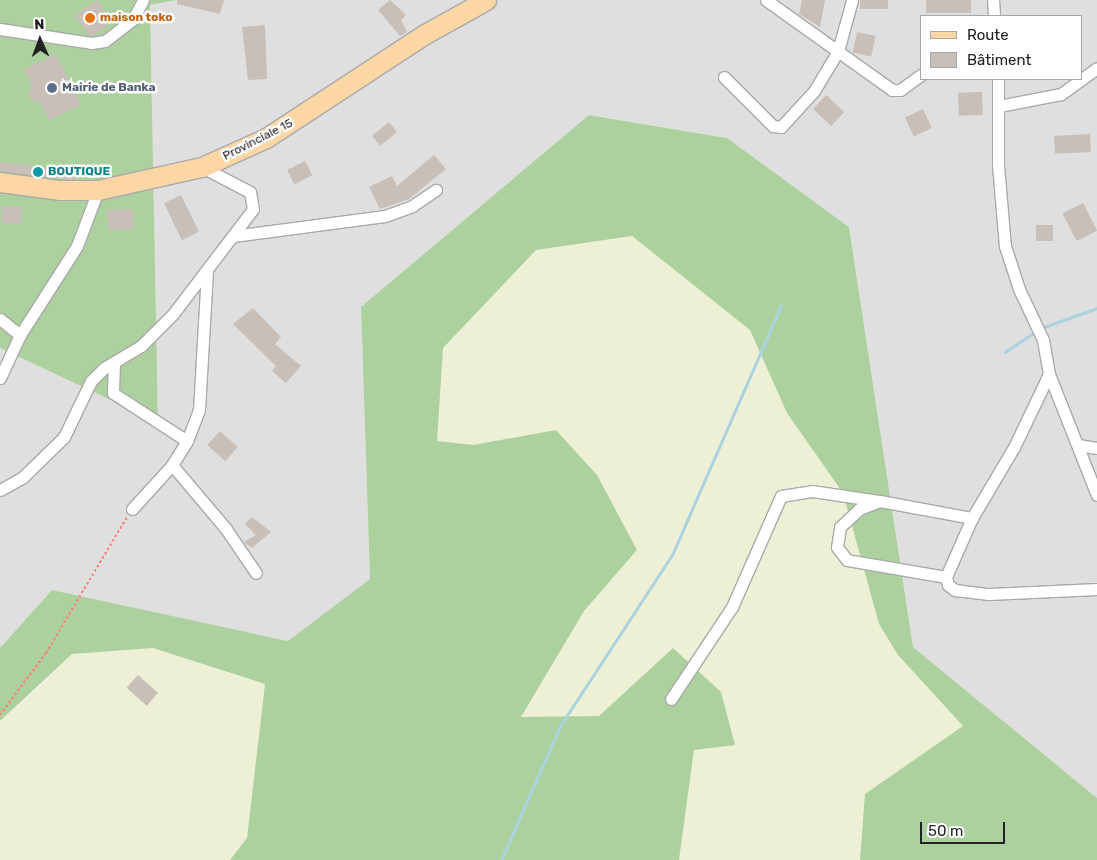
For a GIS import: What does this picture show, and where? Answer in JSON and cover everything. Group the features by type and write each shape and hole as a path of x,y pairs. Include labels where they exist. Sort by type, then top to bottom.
{"main road":[{"name":"Provinciale 15","path":"0,182 98,190 202,167 274,134 425,34 486,0"}],"street":[{"path":"0,29 90,43 105,41 133,19 143,0"},
{"path":"766,0 892,90 900,90 920,76"},
{"path":"724,77 773,126 781,127 814,91 838,51 852,0"},
{"path":"993,0 994,15"},
{"path":"1082,79 1097,68"},
{"path":"998,80 1001,225 1011,268 1043,340 1049,374 1097,496"},
{"path":"999,106 1060,94 1080,80"},
{"path":"0,490 23,477 64,438 91,381 154,334 207,272 253,209 254,200 241,185 202,167"},
{"path":"0,378 20,334 77,246 98,190"},
{"path":"234,236 385,216 412,206 436,190"},
{"path":"132,509 172,465 187,441 199,410 207,272"},
{"path":"0,319 20,334"},
{"path":"114,362 113,392 187,441"},
{"path":"1049,374 1014,447 972,518 946,577 948,585 955,590 989,594 1097,589"},
{"path":"1078,445 1095,445"},
{"path":"172,465 226,528 256,573"},
{"path":"671,699 732,607 781,496 812,491 972,518"},
{"path":"880,501 846,518 837,541 843,557 946,577"}],"path":[{"path":"0,715 46,653 132,509"}],"shaded area":[{"path":"177,0 1097,0 1097,798 913,647 849,227 727,138 590,115 361,307 370,579 289,641 52,590 0,648 0,348 158,421 150,5"}],"green space":[{"path":"0,0 177,0 150,5 158,422 0,348"},
{"path":"589,115 727,138 849,227 913,647 1097,798 1097,860 860,860 865,794 963,726 898,655 879,624 843,493 787,413 750,330 632,236 536,250 443,348 437,441 473,445 556,430 597,475 637,550 584,611 521,717 599,716 673,648 721,692 735,745 694,750 679,860 230,860 247,838 265,684 153,648 72,654 0,721 0,648 52,590 288,641 370,579 361,307"},
{"path":"632,236 750,330 787,413 843,493 879,624 898,655 964,727 865,794 860,860 679,860 694,750 735,744 721,692 673,648 599,716 521,718 584,611 637,550 597,475 556,430 473,445 437,441 443,348 536,250"},
{"path":"153,648 265,684 247,838 230,860 0,860 0,721 34,693 72,654"}],"building":[{"name":"maison toko","path":"97,0 112,22 90,37 75,15"},
{"path":"177,0 224,0 220,14 177,4"},
{"path":"390,0 406,15 401,20 407,32 400,36 378,10"},
{"path":"802,0 825,0 820,27 799,14"},
{"path":"860,0 888,0 888,9 860,9"},
{"path":"926,0 971,0 971,13 926,13"},
{"path":"265,25 267,79 248,80 242,27"},
{"path":"857,32 876,36 871,56 853,53"},
{"name":"Mairie de Banka","path":"56,54 81,105 49,120 39,100 33,102 27,90 33,87 24,69"},
{"path":"982,92 983,115 959,116 958,93"},
{"path":"826,95 844,112 831,126 813,109"},
{"path":"923,109 932,128 914,136 905,117"},
{"path":"389,122 397,132 380,146 372,136"},
{"path":"1090,134 1091,152 1055,154 1054,136"},
{"path":"434,155 446,169 409,199 380,209 369,187 392,176 397,186"},
{"path":"305,161 312,175 294,184 287,170"},
{"name":"BOUTIQUE","path":"0,162 77,172 76,180 0,171"},
{"path":"181,195 199,232 182,240 164,203"},
{"path":"1083,203 1097,231 1077,241 1063,213"},
{"path":"2,206 22,207 21,224 1,223"},
{"path":"133,209 134,229 108,230 107,210"},
{"path":"1036,225 1053,225 1053,241 1036,241"},
{"path":"253,308 281,337 275,344 301,366 286,383 272,371 276,366 233,324"},
{"path":"220,431 238,447 225,461 207,445"},
{"path":"252,517 271,532 252,548 244,542 256,535 245,524"},
{"path":"138,675 158,693 147,706 127,688"}],"waterway":[{"path":"501,860 560,726 672,555 781,306"},
{"path":"1041,328 1097,308"},
{"path":"1005,352 1036,331"}],"place":[{"name":"maison toko","path":"90,18"},
{"name":"Mairie de Banka","path":"52,88"},
{"name":"BOUTIQUE","path":"38,172"}]}
